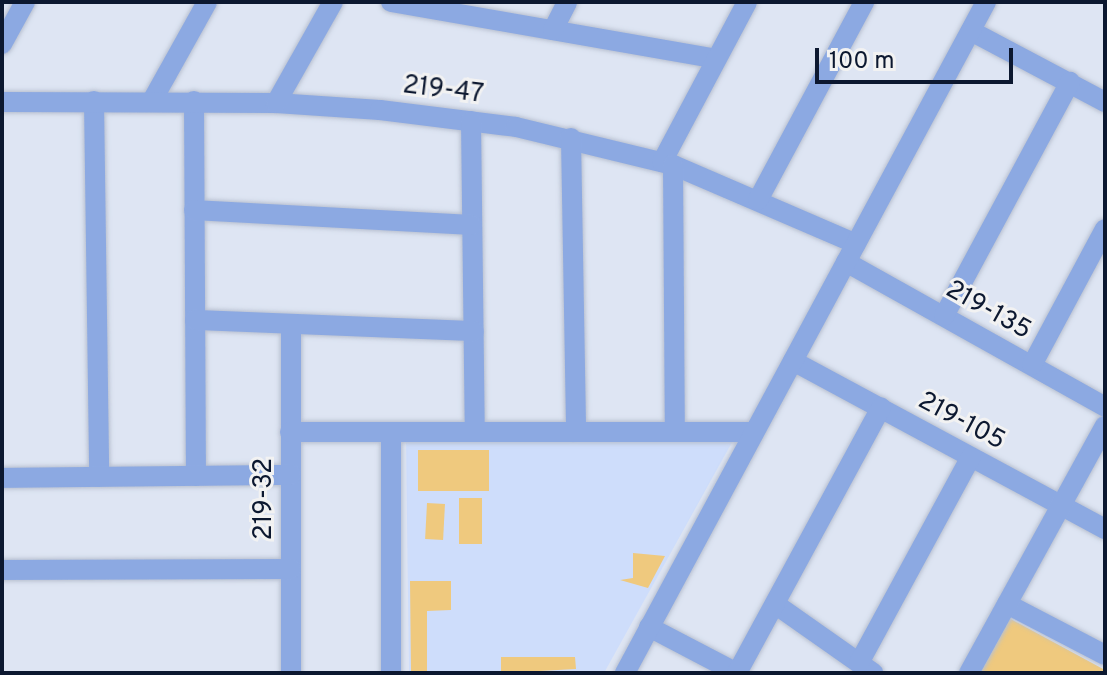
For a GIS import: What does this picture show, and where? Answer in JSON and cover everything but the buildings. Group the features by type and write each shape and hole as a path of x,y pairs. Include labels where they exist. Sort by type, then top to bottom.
{"street":[{"path":"2,44 25,2"},
{"path":"152,101 207,2"},
{"path":"276,103 333,2"},
{"path":"391,2 450,7 553,30 716,59"},
{"path":"553,30 567,2"},
{"path":"675,432 667,164 716,59 747,2"},
{"path":"758,200 864,2"},
{"path":"625,673 986,2"},
{"path":"971,31 1105,102"},
{"path":"944,316 1070,82"},
{"path":"94,101 99,477"},
{"path":"194,101 196,476"},
{"name":"219-47","path":"2,102 276,103 471,121 571,138 667,164 758,200 851,253"},
{"path":"471,121 475,432"},
{"path":"571,138 576,432"},
{"path":"194,210 472,225"},
{"path":"1032,365 1105,229"},
{"name":"219-135","path":"851,253 944,316 1105,407"},
{"path":"195,320 474,331"},
{"name":"219-32","path":"291,324 291,673"},
{"name":"219-105","path":"793,361 1105,529"},
{"path":"649,627 737,673 881,408"},
{"path":"969,673 1105,426"},
{"path":"290,432 754,432"},
{"path":"391,432 391,673"},
{"path":"775,604 866,668 971,457"},
{"path":"2,478 291,475"},
{"path":"2,570 291,569"},
{"path":"1007,604 1105,655"}],"shaded area":[{"path":"735,437 604,673 409,673 406,438"},
{"path":"418,450 489,450 489,491 418,491"},
{"path":"459,498 482,498 482,544 459,544"},
{"path":"427,503 445,504 443,540 425,539"},
{"path":"633,553 665,556 648,588 620,580 633,578"},
{"path":"410,581 451,581 451,610 427,611 427,673 411,673"},
{"path":"1009,618 1105,670 1105,673 977,673"},
{"path":"501,657 575,657 576,669 501,673"}]}
